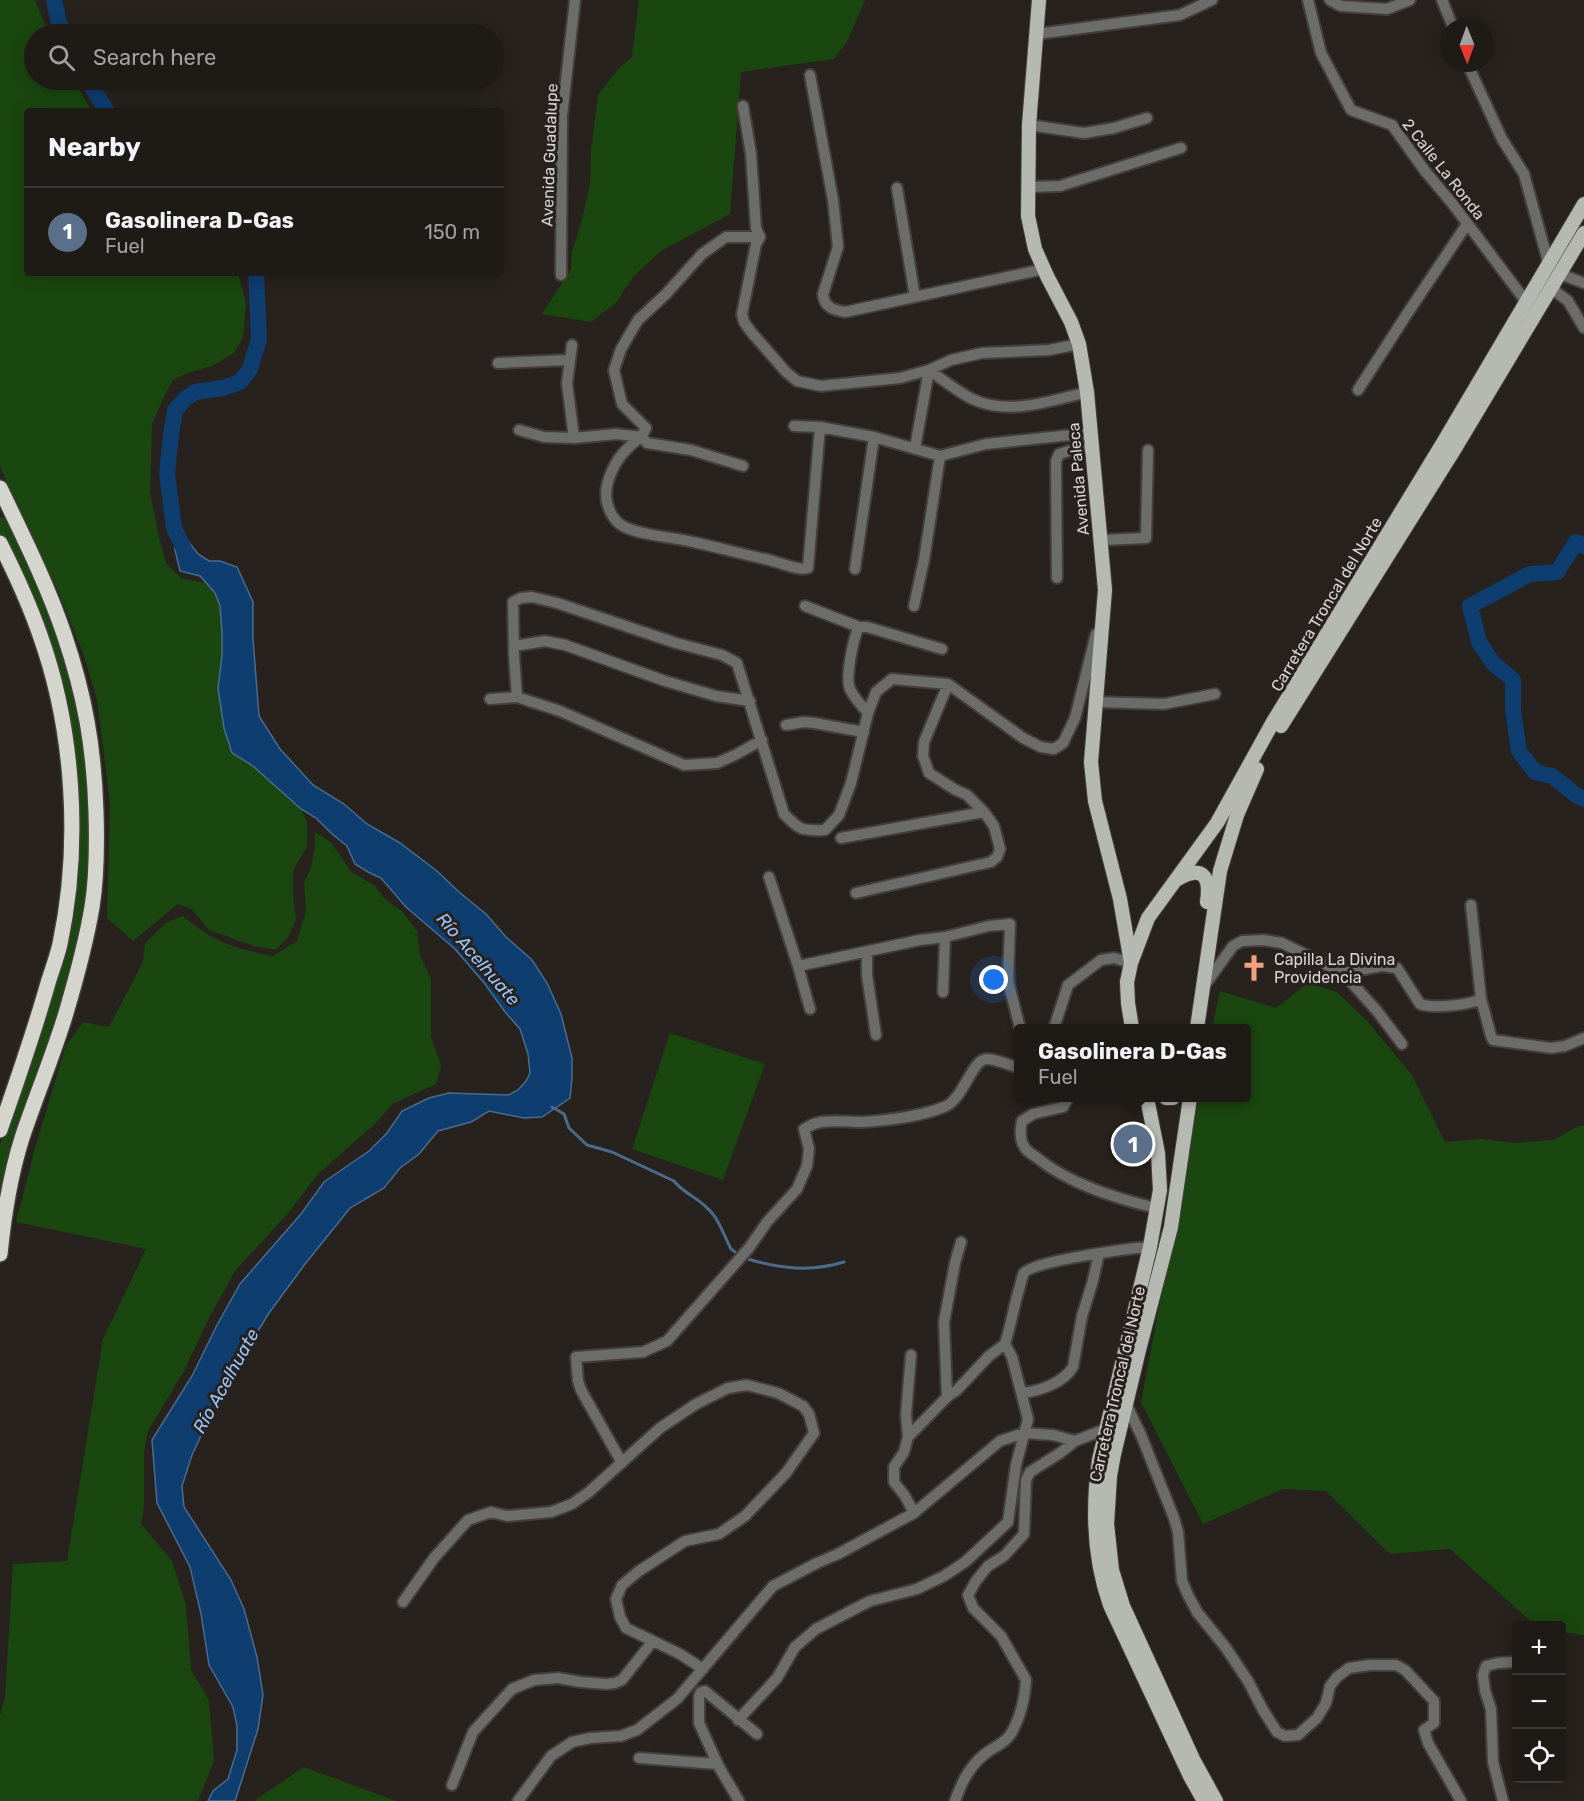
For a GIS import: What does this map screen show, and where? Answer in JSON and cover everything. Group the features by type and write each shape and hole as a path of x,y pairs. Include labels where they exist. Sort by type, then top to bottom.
{"highway":[{"path":"0,488 7,514 56,609 78,677 92,747 97,837 92,907 76,976 49,1064 22,1139 5,1206 0,1254"},
{"path":"0,543 40,634 54,681 69,769 71,823 67,904 59,947 40,1012 0,1130"}],"main road":[{"name":"Avenida Paleca","path":"1039,0 1029,125 1028,216 1035,249 1071,322 1079,344 1087,392 1105,590 1091,762 1095,801 1118,893 1131,963"},
{"name":"Carretera Troncal del Norte","path":"1197,1024 1220,871 1237,815 1251,780 1275,735 1454,450 1551,288 1554,269 1584,204"},
{"name":"Carretera Troncal del Norte","path":"1131,1024 1126,992 1131,963 1148,918 1217,823 1273,722 1527,303 1584,233"},
{"path":"1175,881 1186,874 1195,872 1205,877 1209,888 1200,960 1197,1024"},
{"path":"1118,893 1130,917 1138,920 1148,918"},
{"name":"Carretera Troncal del Norte","path":"1148,1102 1160,1169 1160,1190 1150,1247 1106,1429 1097,1478 1094,1510 1095,1541 1110,1605 1190,1776 1204,1801"},
{"name":"Carretera Troncal del Norte","path":"1189,1102 1171,1227 1138,1350 1114,1454 1108,1493 1107,1524 1112,1570 1123,1606 1193,1759 1216,1801"}],"street":[{"name":"Avenida Guadalupe","path":"561,275 562,116 575,0"},
{"path":"1037,34 1180,15 1212,0"},
{"name":"2 Calle La Ronda","path":"1308,0 1321,53 1351,110 1392,125 1527,303"},
{"path":"1330,0 1341,6 1387,9 1410,0"},
{"path":"1442,0 1449,18"},
{"path":"1471,72 1502,139 1524,174 1554,269 1584,283"},
{"path":"810,75 833,200 838,247 824,294 827,306 845,312 1044,269"},
{"path":"743,106 750,154 756,228 760,237"},
{"path":"1029,125 1084,133 1114,128 1147,118"},
{"path":"1028,187 1060,186 1181,148"},
{"path":"897,188 915,297"},
{"path":"1358,390 1467,224"},
{"path":"760,237 726,237 702,254 666,294 638,320 621,349 614,370 622,404 646,428 642,437 627,448 614,466 606,499 610,513 621,525 640,532 780,562 802,570 808,568 820,427"},
{"path":"760,237 756,244 742,314 744,322 786,372 797,381 821,386 900,378 929,370 951,360 982,353 1048,350 1079,344"},
{"path":"1551,288 1568,301 1584,328"},
{"path":"572,345 567,383 574,438"},
{"path":"498,363 569,360"},
{"path":"929,370 974,399 994,406 1026,407 1087,392"},
{"path":"915,448 929,370"},
{"path":"794,426 820,427 874,437 940,456 986,444 1090,433"},
{"path":"519,430 544,437 574,438 616,434 642,437 647,442 691,450 742,466"},
{"path":"855,569 874,437"},
{"path":"1058,578 1056,461 1059,454 1075,449 1092,448"},
{"path":"1101,540 1146,537 1148,450"},
{"path":"914,606 940,456"},
{"path":"517,697 513,602 521,598 532,597 557,603 676,643 722,655 737,663 784,814 798,828 810,831 825,830 839,815 851,783 868,713 876,692 892,679 948,684 1023,738 1041,747 1053,749 1063,743 1075,718 1105,590"},
{"path":"805,606 859,627 867,627 942,649"},
{"path":"859,627 855,635 848,683 868,713"},
{"path":"514,646 545,641 565,645 695,690 750,702"},
{"path":"856,893 991,862 997,857 1000,849 994,826 984,812 968,795 954,789 929,772 923,756 924,742 948,684"},
{"path":"1096,702 1164,704 1215,694"},
{"path":"490,699 517,697 561,711 684,765 717,763 762,740"},
{"path":"786,725 804,722 864,732"},
{"path":"841,838 984,812"},
{"path":"769,878 810,1009"},
{"path":"1471,904 1481,999 1494,1040 1551,1048 1565,1046 1584,1038"},
{"path":"798,966 989,926 1010,924 1008,981 1019,1024"},
{"path":"943,992 945,937"},
{"path":"1202,989 1233,946 1242,941 1263,940 1282,943 1343,974 1377,1011 1402,1044"},
{"path":"867,952 867,975 876,1035"},
{"path":"1056,1024 1068,985 1082,973 1101,960 1114,958 1131,963"},
{"path":"1343,974 1382,966 1397,968 1420,1004 1426,1006 1481,999"},
{"path":"622,1463 580,1390 576,1357 643,1352 667,1341 749,1248 767,1222 797,1189 807,1166 808,1149 804,1129 820,1122 864,1122 922,1114 947,1106 958,1096 980,1061 987,1058 1014,1066"},
{"path":"1066,1102 1063,1107 1033,1114 1022,1121 1020,1130 1025,1148 1044,1163 1092,1188 1156,1208"},
{"path":"947,1397 944,1322 961,1242"},
{"path":"908,1437 989,1356 1005,1344 1011,1325 1014,1302 1024,1273 1030,1268 1133,1248 1150,1247"},
{"path":"1022,1393 1033,1392 1056,1383 1070,1373 1082,1316 1099,1254"},
{"path":"738,1720 777,1678 795,1647 816,1629 870,1601 917,1589 944,1576 965,1562 1008,1522 1016,1465 1028,1419 1012,1357 1005,1344"},
{"path":"911,1355 906,1415 908,1437 904,1452 894,1467 894,1482 914,1513"},
{"path":"403,1602 434,1558 468,1520 490,1512 507,1516 551,1512 572,1504 589,1492 660,1428 696,1404 728,1388 747,1385 778,1393 804,1406 809,1414 814,1433 786,1473 745,1516 719,1534 685,1541 622,1585 616,1599 620,1617 626,1628 680,1654 700,1673 699,1723 717,1764 739,1801"},
{"path":"1126,1404 1174,1518 1178,1532 1182,1581 1188,1595 1197,1612 1226,1648 1248,1681 1277,1732 1285,1736 1298,1735 1317,1718 1326,1703 1330,1686 1349,1668 1395,1665 1405,1670 1434,1701 1434,1723 1424,1730 1428,1743 1461,1801"},
{"path":"955,1801 963,1778 988,1752 1001,1745 1013,1732 1019,1716 1026,1680 1001,1636 973,1608 968,1595 988,1566 1004,1556 1024,1534 1026,1480 1030,1472 1075,1441 1106,1429"},
{"path":"518,1801 551,1756 572,1742 621,1736 637,1730 677,1699 773,1586 914,1513 1000,1441 1024,1433 1075,1441"},
{"path":"452,1785 473,1732 512,1689 534,1680 558,1678 581,1682 615,1683 622,1680 652,1642"},
{"path":"1503,1801 1493,1762 1491,1709 1485,1691 1484,1675 1486,1666 1512,1662"},
{"path":"701,1692 705,1691 757,1734"},
{"path":"639,1758 717,1764"}],"green space":[{"path":"0,0 35,0 45,24 24,24 24,90 79,90 90,108 24,108 24,276 239,276 246,303 243,338 233,354 212,366 173,380 163,399 152,424 150,492 166,563 181,578 205,583 215,593 220,606 222,656 218,688 231,753 253,766 301,809 307,822 307,847 293,870 296,920 288,937 276,950 254,946 209,930 192,909 178,904 133,941 107,918 110,802 97,700 84,656 58,591 16,505 0,466"},
{"path":"639,0 865,0 847,42 834,59 741,72 730,214 661,251 636,274 617,302 591,322 542,314 571,269 572,252 590,184 591,150 598,95 619,68 632,57"},
{"path":"0,518 8,519 52,617 75,689 87,752 91,846 85,911 56,1018 7,1162 0,1200 0,1145 47,1006 77,818 30,597 0,534"},
{"path":"315,832 331,842 351,872 374,885 386,900 402,911 417,931 420,955 431,979 431,1037 441,1065 436,1084 392,1104 377,1122 317,1175 290,1211 235,1271 210,1316 184,1371 148,1431 144,1453 144,1507 141,1524 172,1561 186,1605 191,1670 209,1700 214,1761 198,1801 0,1801 0,1716 5,1697 13,1564 67,1561 103,1339 146,1249 16,1222 35,1148 66,1045 83,1022 109,1027 143,962 145,944 166,923 183,916 225,943 273,956 297,941 306,911 304,883 311,867"},
{"path":"1308,983 1337,992 1368,1022 1412,1075 1445,1142 1481,1139 1514,1143 1553,1140 1579,1126 1584,1126 1584,1635 1566,1633 1566,1621 1531,1621 1450,1549 1390,1554 1326,1491 1283,1489 1203,1524 1141,1402 1198,1102 1251,1102 1251,1024 1213,1024 1220,991 1276,1008"},
{"path":"670,1033 765,1064 723,1180 632,1149"},
{"path":"304,1767 396,1801 254,1801"}],"water":[{"path":"174,528 198,554 209,561 220,561 237,567 253,602 253,639 259,716 280,749 313,785 344,804 367,824 400,843 437,871 486,914 506,937 532,960 547,983 561,1014 572,1058 570,1098 542,1117 524,1118 489,1111 471,1122 438,1131 419,1154 400,1168 384,1188 350,1208 269,1313 225,1385 192,1455 182,1486 184,1507 231,1580 244,1609 257,1657 263,1695 258,1729 235,1801 208,1801 213,1791 228,1779 237,1750 237,1726 233,1707 209,1665 201,1614 190,1567 157,1503 152,1440 192,1376 240,1284 301,1214 324,1182 369,1151 387,1133 402,1111 429,1098 449,1093 508,1095 518,1090 530,1073 528,1054 520,1029 455,949 406,907 381,878 355,864 347,846 316,818 301,809 253,766 232,753 224,728 218,688 222,656 220,606 215,593 200,576 180,571 175,550"}],"waterway":[{"name":"Río Acelhuate","path":"54,0 60,24"},
{"name":"Río Acelhuate","path":"93,90 105,108"},
{"name":"Río Acelhuate","path":"184,549 174,528 167,473 175,410 195,392 223,388 240,382 250,369 259,339 256,276"},
{"path":"1584,546 1576,542 1557,572 1530,574 1470,606 1479,642 1493,663 1513,680 1513,710 1519,751 1535,772 1552,776 1584,799"},
{"path":"552,1107 564,1114 569,1128 587,1145 612,1152 674,1181 711,1212 731,1249 735,1252"},
{"path":"748,1259 796,1268 820,1267 844,1262"}],"place":[{"name":"Capilla La Divina Providencia","path":"1254,968"},
{"name":"Gasolinera D-Gas","path":"1133,1144"}]}
